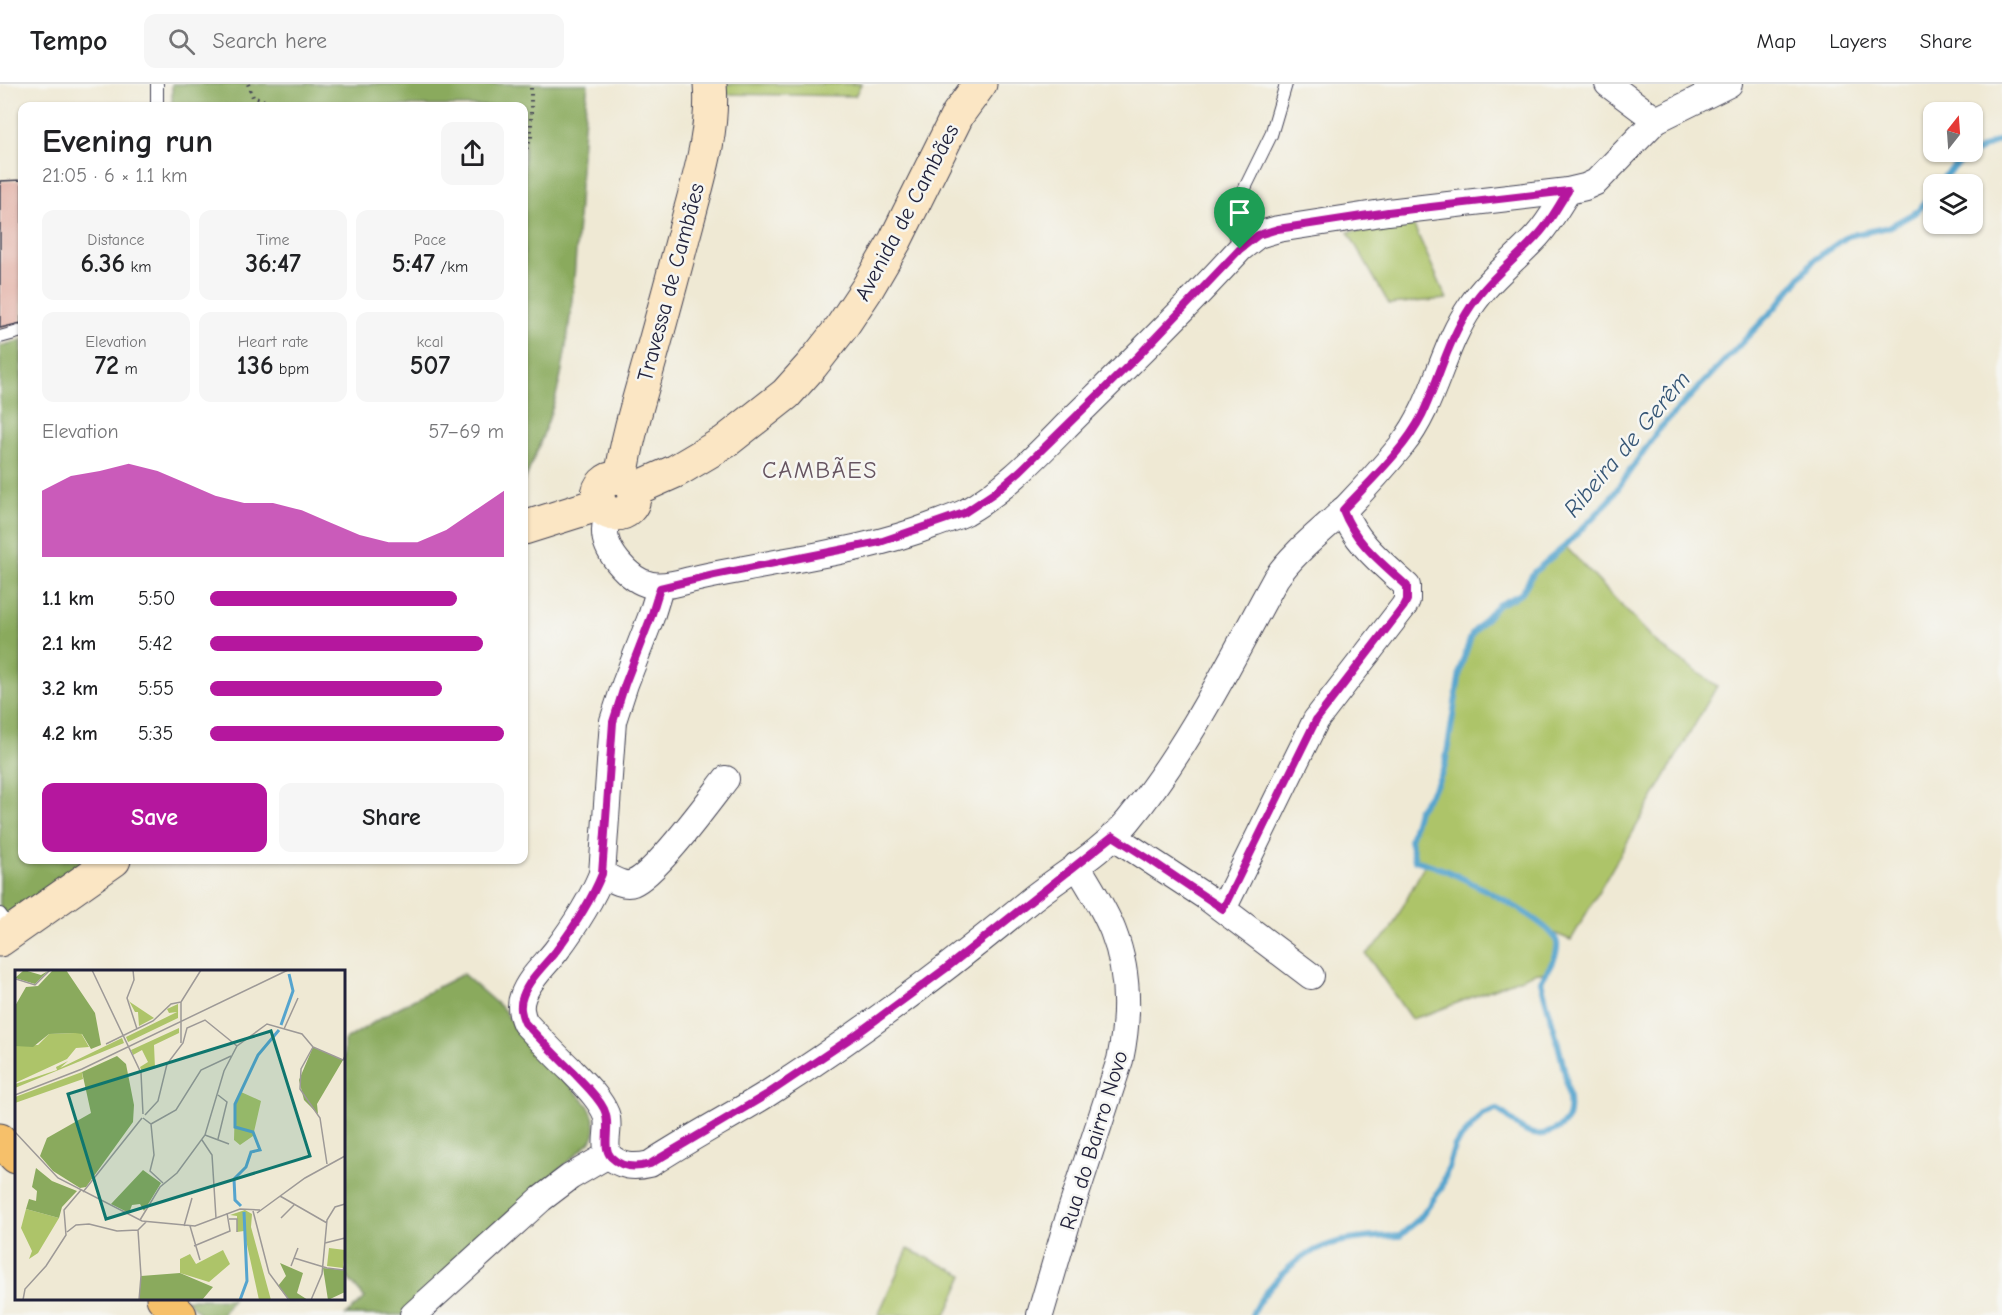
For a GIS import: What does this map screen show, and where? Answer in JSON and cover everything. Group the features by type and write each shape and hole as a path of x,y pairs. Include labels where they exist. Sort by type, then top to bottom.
{"main road":[{"path":"0,1140 15,1155"},
{"path":"165,1300 180,1315"}],"street":[{"name":"Travessa de Cambães","path":"627,485 634,412 702,168 711,120 710,84"},
{"name":"Avenida de Cambães","path":"605,508 598,498 601,487 609,480 627,485 676,471 725,442 786,394 841,328 867,289 895,241 958,114 980,84"},
{"path":"1608,84 1656,120"},
{"path":"528,527 605,508 606,544 614,557 627,573 639,582 660,588 880,542 964,513 994,493 1020,471 1138,356 1240,249 1258,235 1278,229 1388,212 1568,191 1585,187 1596,182 1656,120 1729,84"},
{"path":"660,588 613,722 602,874 575,924 523,994 520,1003 525,1023 603,1106 607,1117 606,1142 609,1155 613,1160 639,1167 650,1164 766,1095 854,1036 945,969 1113,836 1152,790 1171,761 1285,565 1343,510 1403,444 1422,415 1445,354 1471,306 1488,283 1539,234 1568,191"},
{"path":"1223,909 1316,720 1372,650 1407,600 1407,586 1360,540 1350,527 1343,510"},
{"path":"602,874 628,884 639,879 660,860 726,779"},
{"path":"1113,836 1223,909 1311,976"},
{"path":"4,928 108,864"},
{"name":"Rua do Bairro Novo","path":"1040,1315 1114,1078 1125,1035 1126,984 1121,957 1113,930 1077,865"},
{"path":"413,1315 542,1199 570,1177 609,1155"}],"lane":[{"path":"1240,249 1235,232 1234,216 1242,194 1271,135 1286,84"},
{"path":"0,337 18,332"}],"path":[{"path":"248,84 253,97 267,102"},
{"path":"528,145 531,138 531,84"}],"green space":[{"path":"172,84 588,84 568,335 551,413 528,472 528,102 172,102"},
{"path":"721,84 861,84 855,96 722,94"},
{"path":"1414,226 1447,299 1389,304 1348,232"},
{"path":"18,341 18,864 83,864 0,924 0,346"},
{"path":"1565,546 1659,645 1717,686 1571,940 1551,932 1557,948 1546,973 1537,972 1411,1019 1366,954 1390,931 1425,864 1415,860 1410,840 1418,810 1437,784 1445,766 1461,666 1472,634 1498,605 1521,594 1534,572"},
{"path":"463,974 504,1010 516,1028 588,1105 595,1128 590,1142 484,1237 402,1315 346,1315 365,1298 345,1275 345,1040 392,1011"},
{"path":"908,1249 964,1275 946,1315 878,1315"},
{"path":"186,1300 231,1300 222,1315 202,1315"}],"building":[{"path":"18,180 18,324 0,328 0,181"}],"waterway":[{"name":"Ribeira de Gerêm","path":"1947,174 1984,147 2002,139"},
{"name":"Ribeira de Gerêm","path":"1252,1315 1273,1284 1301,1258 1315,1250 1346,1240 1400,1236 1421,1217 1442,1187 1455,1145 1483,1114 1496,1109 1522,1130 1533,1134 1554,1131 1566,1121 1569,1106 1565,1072 1541,981 1552,963 1557,943 1552,934 1525,913 1468,881 1415,860 1410,840 1418,810 1437,784 1445,766 1461,666 1472,634 1498,605 1521,594 1534,572 1565,546 1609,501 1659,429 1776,307 1814,260 1848,236 1889,227 1918,211 1923,204"}],"district":[{"name":"CAMBÃES","path":"820,470"}],"route":[{"path":"1568,191 1539,234 1488,283 1471,306 1445,354 1422,415 1403,444 1343,510 1350,527 1360,540 1407,586 1407,600 1372,650 1316,720 1223,909 1113,836 945,969 854,1036 766,1095 650,1164 639,1167 629,1166 613,1160 606,1149 608,1127 603,1106 525,1023 520,1003 523,994 575,924 602,874 613,722 660,588 880,542 964,513 994,493 1020,471 1138,356 1240,249 1258,235 1278,229 1388,212 1568,191"}]}
